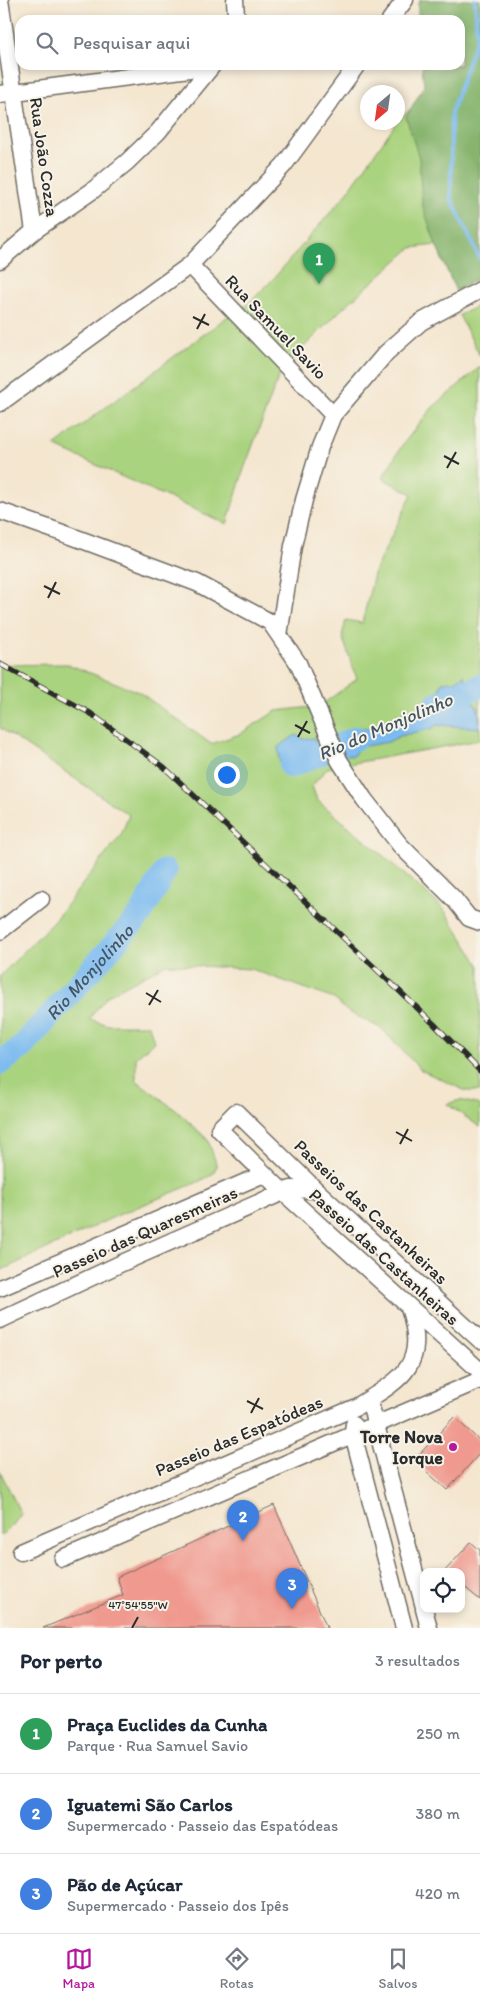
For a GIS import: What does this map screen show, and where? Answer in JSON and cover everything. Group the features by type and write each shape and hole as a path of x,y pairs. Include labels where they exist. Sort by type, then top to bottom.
{"street":[{"name":"Rua João Cozza","path":"0,0 7,93 34,231"},
{"path":"394,15 405,0"},
{"path":"7,93 182,70"},
{"path":"0,260 34,231 92,191 128,162 158,132 209,70"},
{"path":"0,404 190,265 284,165 353,70"},
{"name":"Rua Samuel Savio","path":"190,265 333,415"},
{"path":"279,634 293,546 304,500 320,447 333,415 386,353 421,322 480,290"},
{"path":"0,511 197,583 270,622 298,663 339,760 364,800 400,845 474,920 480,936"},
{"path":"0,932 41,899"},
{"name":"Passeios das Castanheiras","path":"264,1174 219,1129 236,1112 316,1190 477,1338"},
{"path":"264,1174 283,1192"},
{"name":"Passeio das Quaresmeiras","path":"0,1288 264,1174"},
{"name":"Passeio das Quaresmeiras","path":"0,1320 122,1263 283,1192 291,1189 316,1190"},
{"name":"Passeio das Castanheiras","path":"283,1192 480,1371"},
{"name":"Passeio das Espatódeas","path":"21,1552 363,1403 395,1383 402,1376 412,1359 414,1350 415,1330 408,1307"},
{"path":"440,1335 455,1317"},
{"path":"456,1389 477,1338"},
{"path":"63,1559 480,1380"},
{"path":"363,1403 376,1424 420,1593"},
{"path":"363,1403 353,1434 404,1628"},
{"path":"372,1505 395,1498"},
{"path":"425,1613 429,1628"}],"green space":[{"path":"420,0 480,0 480,277 456,291 436,245 422,204 419,158 406,117 424,86 422,70 465,70 465,15 418,15 418,3"},
{"path":"450,70 460,70 480,277 456,291 436,245 411,248 344,307 293,358 278,378 244,469 227,524 54,446 227,317 247,305 275,277 347,193 391,130 405,130 405,114"},
{"path":"480,305 480,356 459,315"},
{"path":"480,367 480,740 327,768 312,786 317,800 443,908 480,966 480,1091 466,1091 421,1070 382,1029 347,1011 334,999 251,969 166,964 108,995 89,1019 108,1025 149,1025 154,1042 136,1057 136,1080 177,1111 208,1140 217,1166 212,1175 198,1182 116,1216 0,1271 0,976 53,922 121,835 129,815 0,728 0,665 67,664 139,692 211,744 240,734 276,711 320,706 357,679 342,636 346,620 362,623 375,570 412,494 382,478 403,444 432,408"},
{"path":"460,1100 480,1105 480,1127 447,1104"},
{"path":"0,1471 21,1514 13,1525 0,1536"}],"water":[{"path":"464,675 469,697 478,708 480,728 437,725 433,728 400,736 388,742 359,747 353,756 339,753 333,741 346,732 353,733 357,728 369,728 392,718 397,718 400,714 417,709 432,699 431,695 440,690 442,682 455,681"},
{"path":"296,735 303,739 314,738 318,749 308,755 302,765 289,772 280,765 278,747"}],"building":[{"name":"Torre Nova Iorque","path":"454,1417 480,1441 480,1453 447,1490 414,1460"},
{"path":"274,1505 327,1628 43,1628 123,1595 117,1577"},
{"path":"471,1542 480,1550 480,1600 465,1587 465,1568 448,1568"}],"waterway":[{"path":"475,0 477,37 451,113 451,198 480,259"},
{"name":"Rio do Monjolinho","path":"437,704 480,686"},
{"name":"Rio do Monjolinho","path":"291,766 356,738"},
{"name":"Rio Monjolinho","path":"0,1063 21,1048 141,914 165,871"}],"railway":[{"path":"0,664 90,713 164,767 434,1024 480,1071"}],"place":[{"name":"Praça Euclides da Cunha","path":"319,284"},
{"name":"Torre Nova Iorque","path":"453,1447"},
{"name":"Iguatemi São Carlos","path":"243,1541"},
{"name":"Pão de Açúcar","path":"292,1609"}]}
